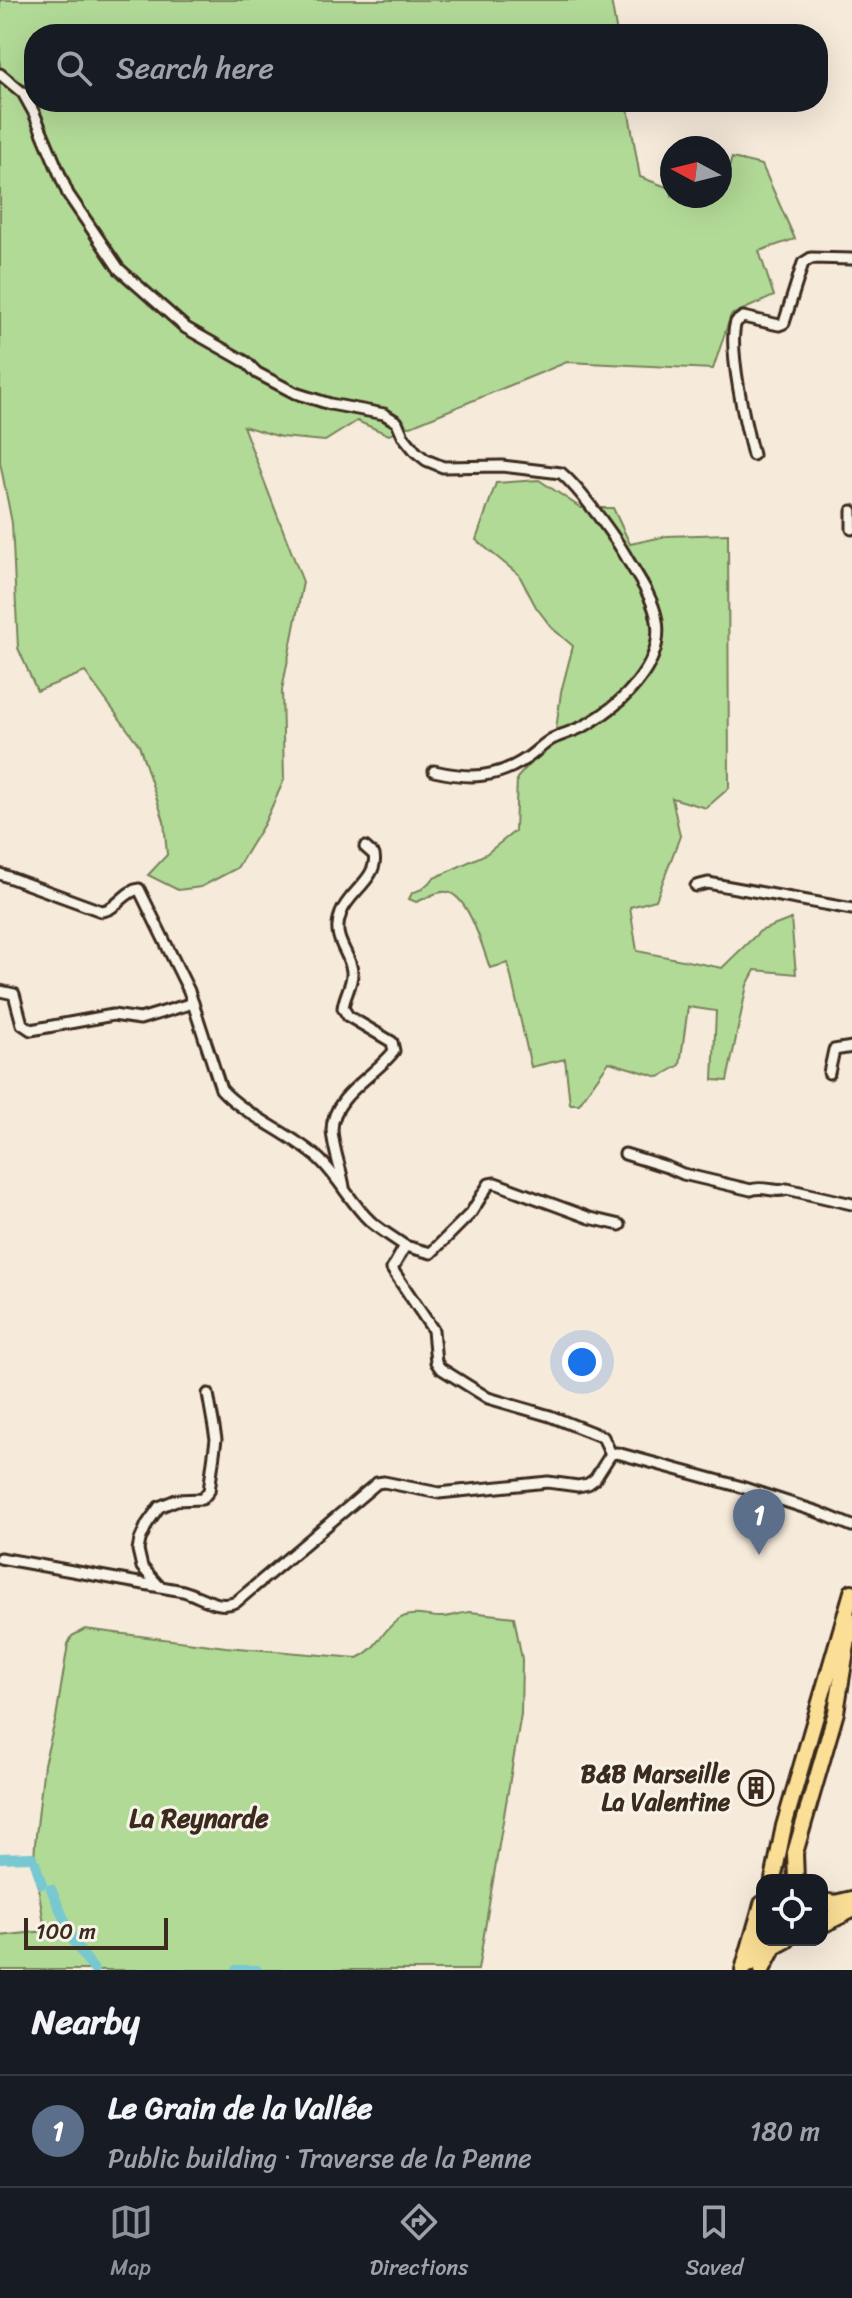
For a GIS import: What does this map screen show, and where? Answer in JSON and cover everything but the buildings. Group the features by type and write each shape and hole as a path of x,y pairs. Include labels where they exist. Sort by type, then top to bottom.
{"highway":[{"path":"828,1902 852,1900"},
{"path":"828,1921 852,1909"}],"main road":[{"path":"775,1874 779,1843 852,1592"},
{"path":"799,1818 851,1621"},
{"path":"796,1874 795,1853 836,1712 851,1621"},
{"path":"785,1874 784,1844 792,1804"},
{"path":"745,1970 756,1927"},
{"path":"745,1970 760,1946"},
{"path":"762,1970 776,1946"}],"street":[{"path":"0,74 24,95"},
{"path":"33,112 68,194 119,269 186,328 295,393 330,404 384,414 397,422 403,436 416,452 443,467 502,466 561,473 621,548 651,601 657,618 654,653 633,689 583,727 550,740 525,760 500,771 479,778 462,778 434,771"},
{"path":"753,455 744,420 733,346 736,322 743,317 779,325 784,323 803,263 811,258 852,259"},
{"path":"852,511 852,529"},
{"path":"345,1190 332,1133 334,1118 344,1101 394,1051 392,1042 348,1016 343,1008 353,977 350,962 341,948 339,917 373,869 374,855 365,847"},
{"path":"0,874 101,911 109,910 134,889 139,889 180,969 221,1089 231,1100 317,1157 368,1220 405,1246 431,1253 471,1213 489,1184 495,1183 603,1223 620,1225"},
{"path":"696,886 708,883 852,909"},
{"path":"0,991 14,994 22,1024 31,1030 113,1015 140,1019 193,1003"},
{"path":"829,1073 834,1050 852,1047"},
{"path":"625,1154 683,1174 751,1190 758,1187 787,1189 852,1204"},
{"path":"405,1246 392,1269 433,1330 436,1362 440,1368 488,1398 550,1416 603,1437 611,1454"},
{"path":"159,1586 142,1567 138,1550 140,1540 159,1507 176,1500 202,1499 209,1491 216,1439 208,1394"},
{"path":"611,1454 625,1453 738,1486 852,1526"},
{"path":"0,1558 159,1586 204,1597 222,1605 236,1602 377,1483 439,1493 548,1482 578,1486 595,1479 611,1454"}],"green space":[{"path":"0,0 611,0 615,24 24,24 24,112 629,112 640,177 660,184 660,208 732,208 732,158 762,165 795,239 759,251 774,296 731,315 713,369 567,362 389,435 357,421 325,441 281,437 243,426 303,582 282,690 284,780 264,824 237,868 201,887 178,890 148,875 167,855 164,821 139,745 85,672 37,691 18,648 12,523 0,462"},
{"path":"539,480 581,508 613,508 630,544 667,536 728,534 729,788 706,808 672,798 680,836 656,900 630,907 637,951 722,968 760,931 791,919 796,974 755,970 747,985 727,1081 713,1080 716,1011 688,1007 680,1065 659,1077 609,1062 579,1104 570,1104 565,1059 531,1067 508,963 490,968 474,924 462,903 447,892 436,893 416,902 409,899 412,893 434,878 486,854 515,831 517,778 556,730 561,692 573,646 552,628 536,607 519,575 476,540 496,483"},
{"path":"470,1612 514,1617 522,1659 521,1714 478,1970 0,1970 0,1936 45,1931 34,1859 35,1844 44,1764 72,1636 85,1629 226,1647 357,1658 370,1650 404,1616 444,1617"}],"waterway":[{"path":"0,1858 32,1857"},
{"path":"35,1863 42,1884"},
{"path":"51,1889 74,1942 94,1970"},
{"path":"236,1970 257,1970"}],"tunnel":[{"path":"783,1874 793,1838"}],"place":[{"name":"Le Grain de la Vallée","path":"759,1555"},
{"name":"B&B Marseille La Valentine","path":"756,1788"}],"district":[{"name":"La Reynarde","path":"199,1818"}]}
